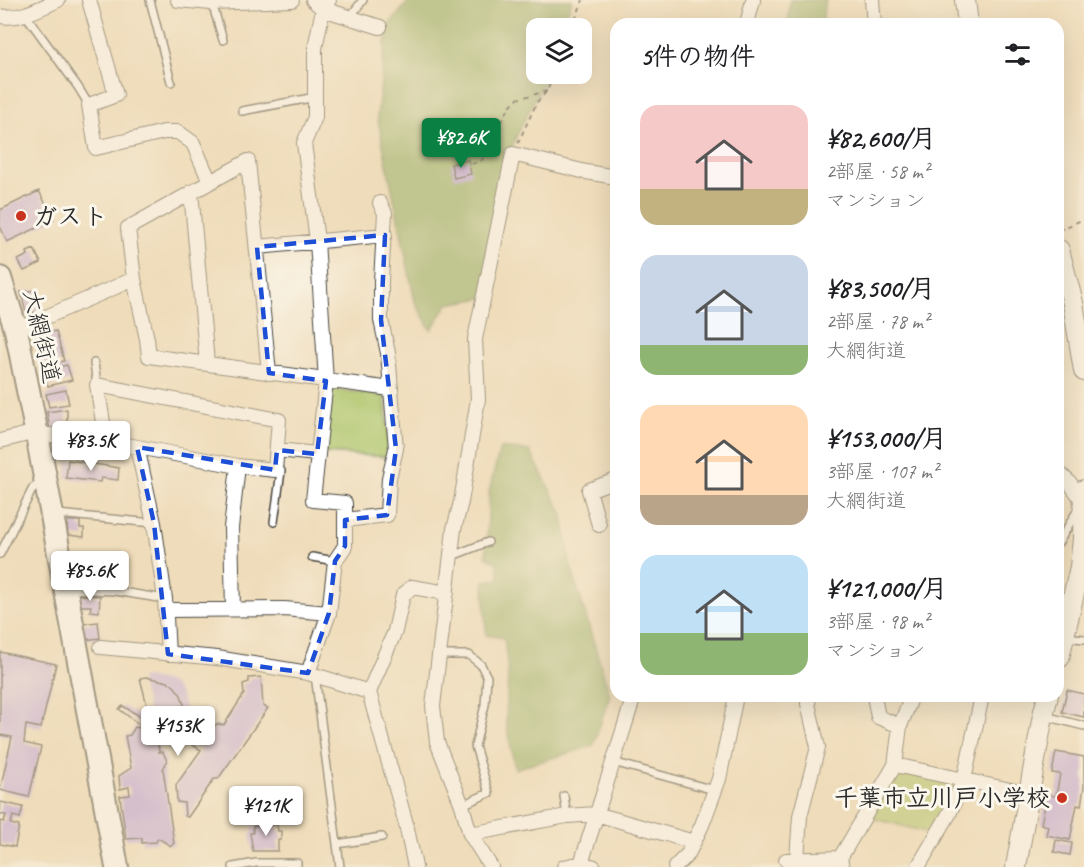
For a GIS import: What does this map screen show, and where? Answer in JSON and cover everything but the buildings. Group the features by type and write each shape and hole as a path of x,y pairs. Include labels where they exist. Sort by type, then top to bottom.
{"main road":[{"name":"大網街道","path":"0,278 16,330 117,867"}],"street":[{"path":"0,16 15,17 58,0"},
{"path":"89,0 116,95 89,105 96,148 164,132 178,132 193,142 210,182"},
{"path":"177,0 212,3 292,0"},
{"path":"748,18 753,0"},
{"path":"872,0 874,18"},
{"path":"965,0 967,18"},
{"path":"312,674 329,613 335,561 345,546 345,503 313,500 326,381 317,241 304,142 315,117 315,48 322,3 350,18 380,27"},
{"path":"491,867 470,834 462,805 436,742 433,706 454,529 461,502 478,399 476,339 513,154 610,176"},
{"path":"269,373 248,161 128,228 134,279 149,356 207,363 269,373 391,389"},
{"path":"191,192 207,363"},
{"path":"345,520 387,516 389,478 396,450 388,353 381,320 385,213 380,203"},
{"path":"257,247 385,235"},
{"path":"1064,270 1084,370"},
{"path":"16,330 134,279"},
{"path":"0,441 36,432 106,441 238,466 275,470 279,420 97,385 106,441"},
{"path":"137,447 154,523 165,605 168,654"},
{"path":"277,450 317,454"},
{"path":"233,609 231,528 238,466"},
{"path":"1064,478 1084,498 1080,567 1069,632"},
{"path":"599,525 589,489 610,482"},
{"path":"415,867 406,824 369,692 395,631 403,595 412,587 447,593"},
{"path":"165,605 284,609 329,613"},
{"path":"101,647 217,658 312,674 369,692"},
{"path":"564,867 585,866 597,814 632,702"},
{"path":"675,867 688,854 694,842 718,779 735,702"},
{"path":"808,702 818,747 800,816 792,860 841,863 895,765 900,726 910,702"},
{"path":"875,702 878,717 900,726"},
{"path":"918,867 949,814 964,780 981,702"},
{"path":"1016,867 1046,702"},
{"path":"895,765 1029,794"},
{"path":"470,834 567,816 597,814 694,842"}],"lane":[{"path":"150,0 171,82"},
{"path":"350,18 363,0"},
{"path":"212,3 223,40"},
{"path":"25,14 89,105"},
{"path":"242,111 316,97"},
{"path":"94,363 97,385"},
{"path":"274,522 281,471 275,470"},
{"path":"0,554 33,488 45,480"},
{"path":"1064,533 1084,498"},
{"path":"51,513 154,523"},
{"path":"452,555 488,542"},
{"path":"312,556 335,561"},
{"path":"66,589 115,591 165,605"},
{"path":"438,655 469,655 480,665 487,677 485,705 475,746 489,793 462,805"},
{"path":"312,674 340,867"},
{"path":"1043,715 1084,726"},
{"path":"613,762 714,790"},
{"path":"564,796 567,816"},
{"path":"337,844 382,837"},
{"path":"233,867 255,863 297,863 297,867"}],"path":[{"path":"576,18 583,0"},
{"path":"513,154 537,102 550,84"},
{"path":"472,164 482,160 510,106 517,99 547,91"},
{"path":"1064,228 1084,219"}],"highlighted area":[{"path":"385,235 381,320 396,449 387,515 345,520 345,546 335,561 329,613 308,673 168,654 154,523 137,447 275,470 277,450 317,454 326,381 269,373 257,247"}],"green space":[{"path":"410,0 572,0 566,18 526,18 526,84 543,84 506,162 483,298 448,304 431,330 415,302 377,116 387,27"},
{"path":"790,0 826,0 822,18 788,18"},
{"path":"332,389 385,396 390,457 324,453"},
{"path":"500,448 530,451 563,515 570,564 610,695 593,746 515,769 506,721 508,672 504,638 486,635 484,581 499,579 498,564 486,556 489,491"},
{"path":"901,772 950,783 954,789 929,833 872,818 894,774"}],"place":[{"name":"ガスト","path":"21,216"},
{"name":"千葉市立川戸小学校","path":"1062,798"}]}
